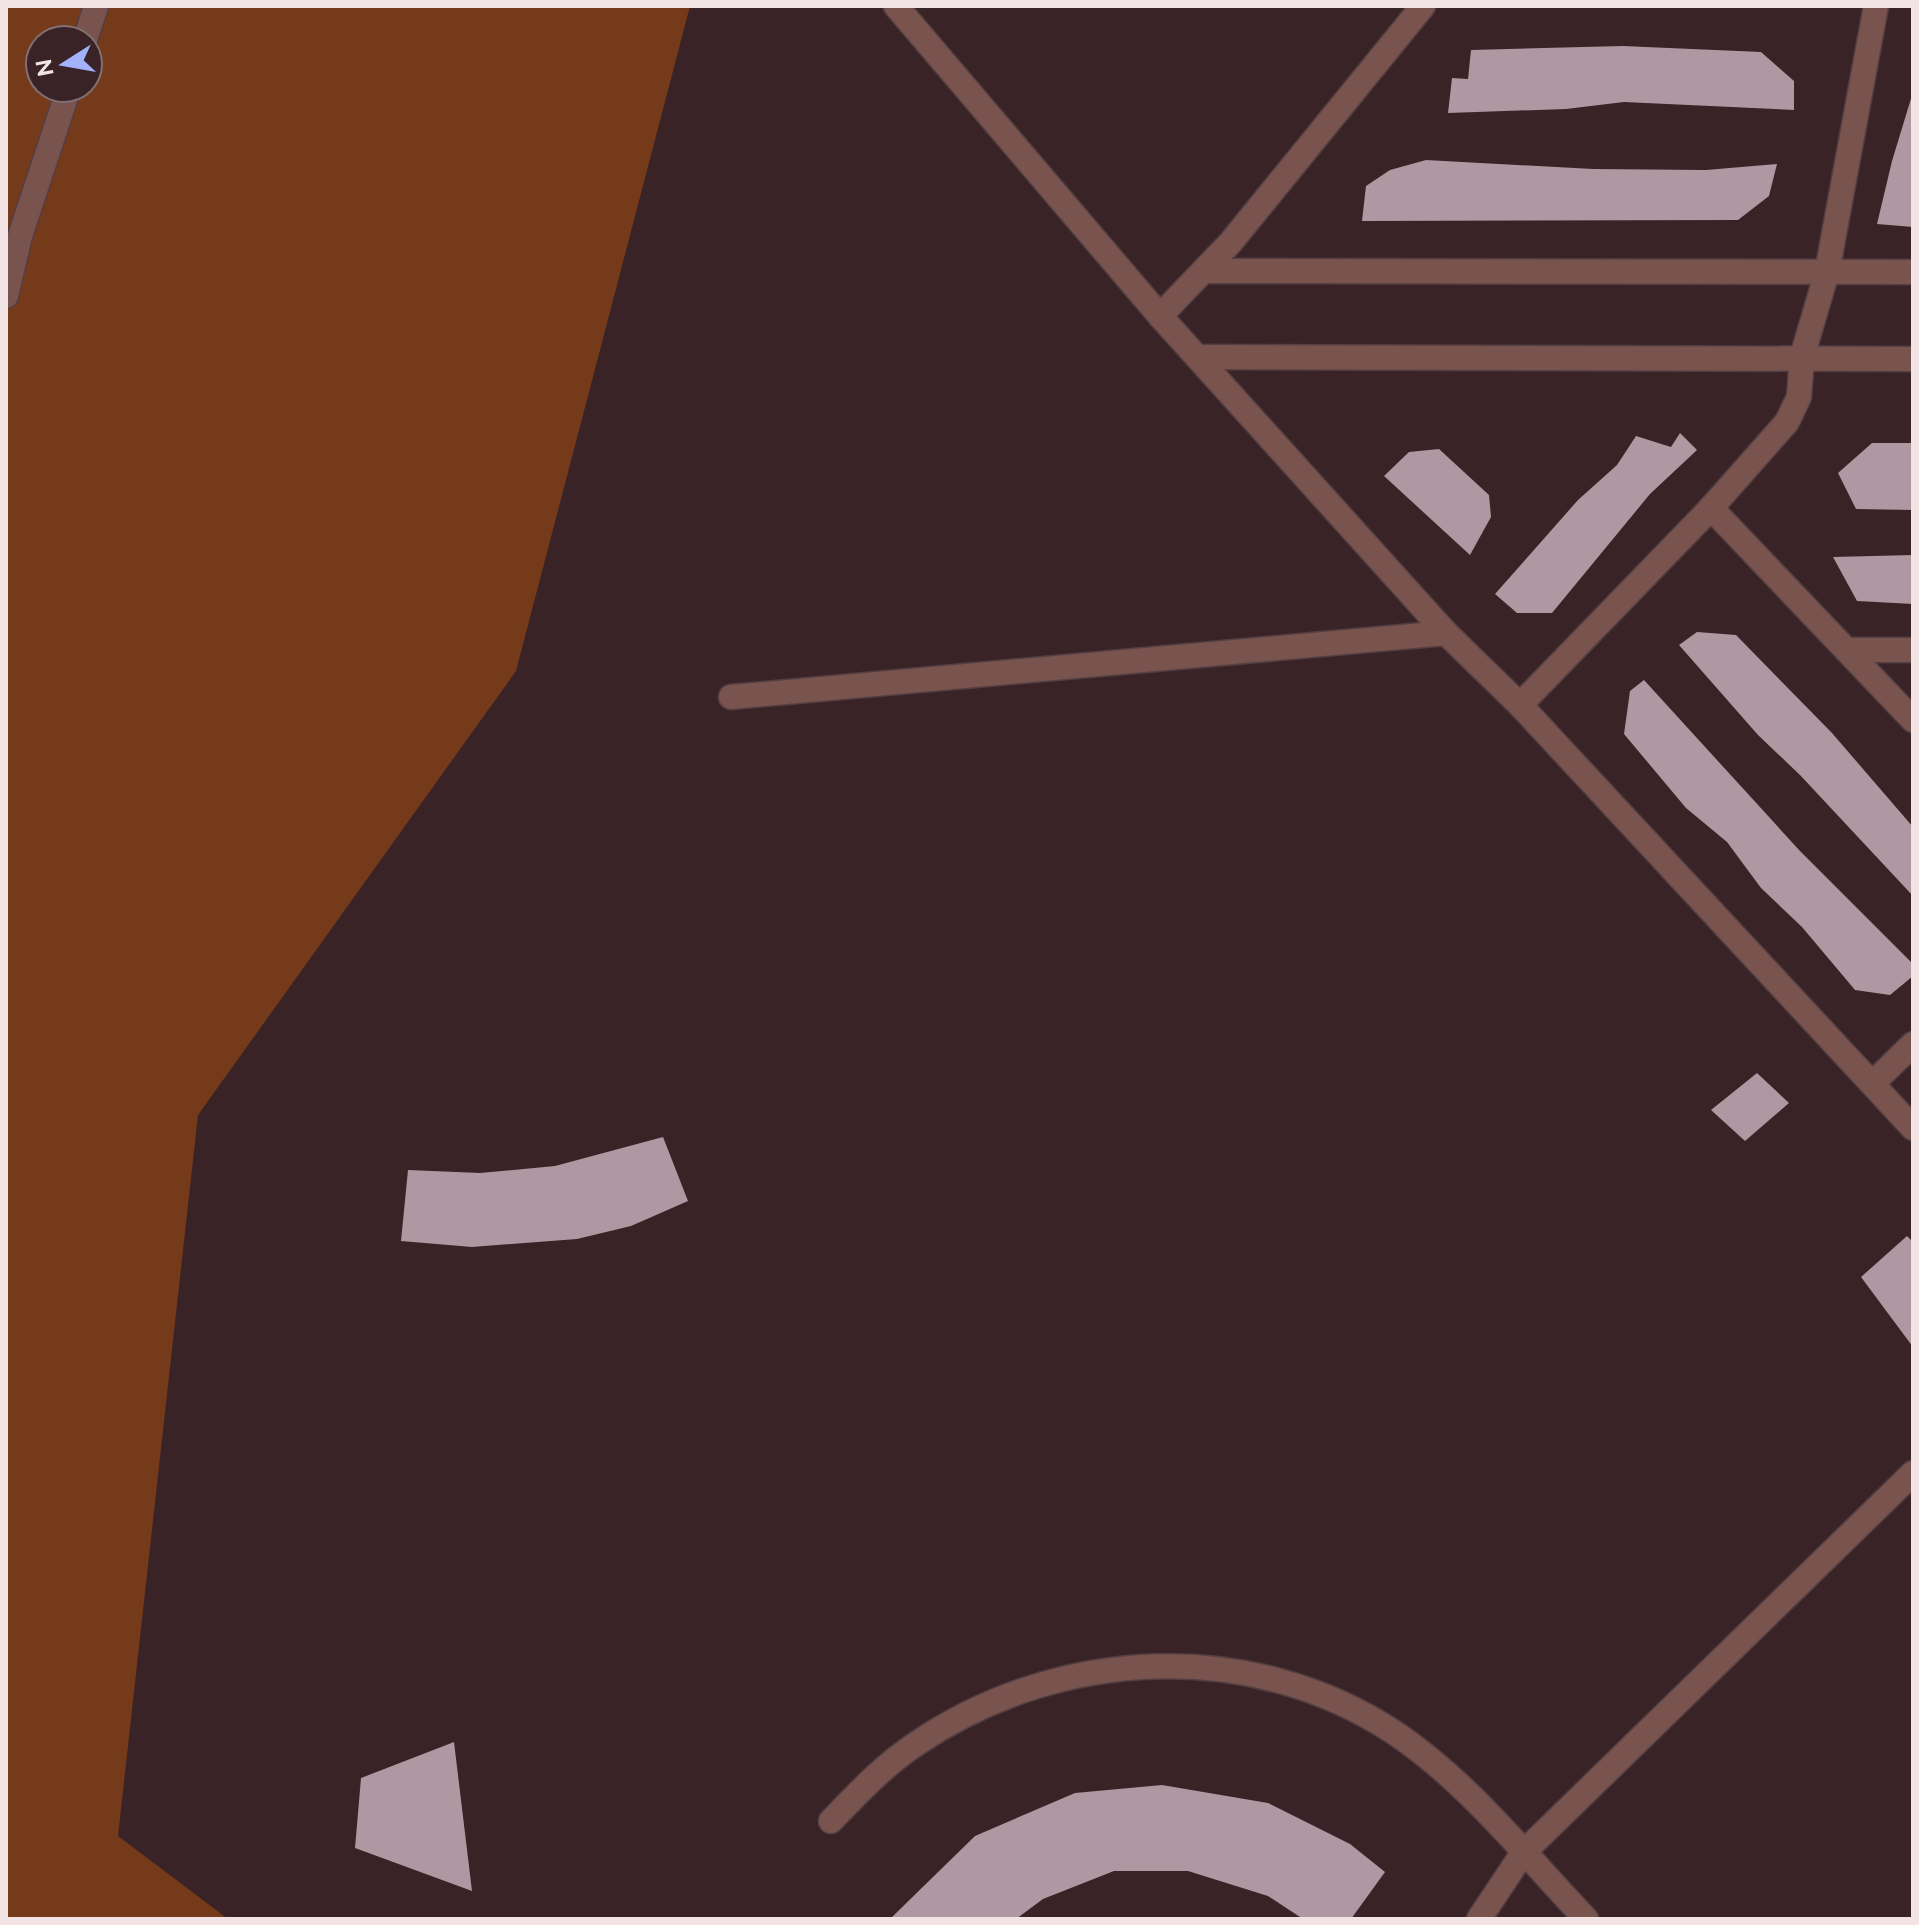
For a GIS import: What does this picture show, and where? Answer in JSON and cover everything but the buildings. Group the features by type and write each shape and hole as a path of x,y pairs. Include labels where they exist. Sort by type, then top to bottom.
{"street":[{"path":"896,6 1160,316 1446,633 1520,705 1874,1082 1913,1128"},
{"path":"1160,316 1206,271 1423,6"},
{"path":"1520,705 1711,508 1787,422 1799,397 1802,357 1827,272 1876,6"},
{"path":"6,296 13,236 63,104"},
{"path":"1206,271 1913,272"},
{"path":"1199,357 1913,359"},
{"path":"1711,508 1913,720"},
{"path":"731,697 1446,633"},
{"path":"1847,650 1913,650"},
{"path":"1874,1082 1913,1044"},
{"path":"1479,1919 1523,1853 1913,1473"},
{"path":"831,1821 891,1762 982,1705 1038,1683 1069,1675 1158,1665 1259,1676 1322,1697 1373,1719 1422,1753 1586,1919"}],"shaded area":[{"path":"6,6 690,6 516,671 198,1115 118,1836 228,1919 6,1919"}]}
